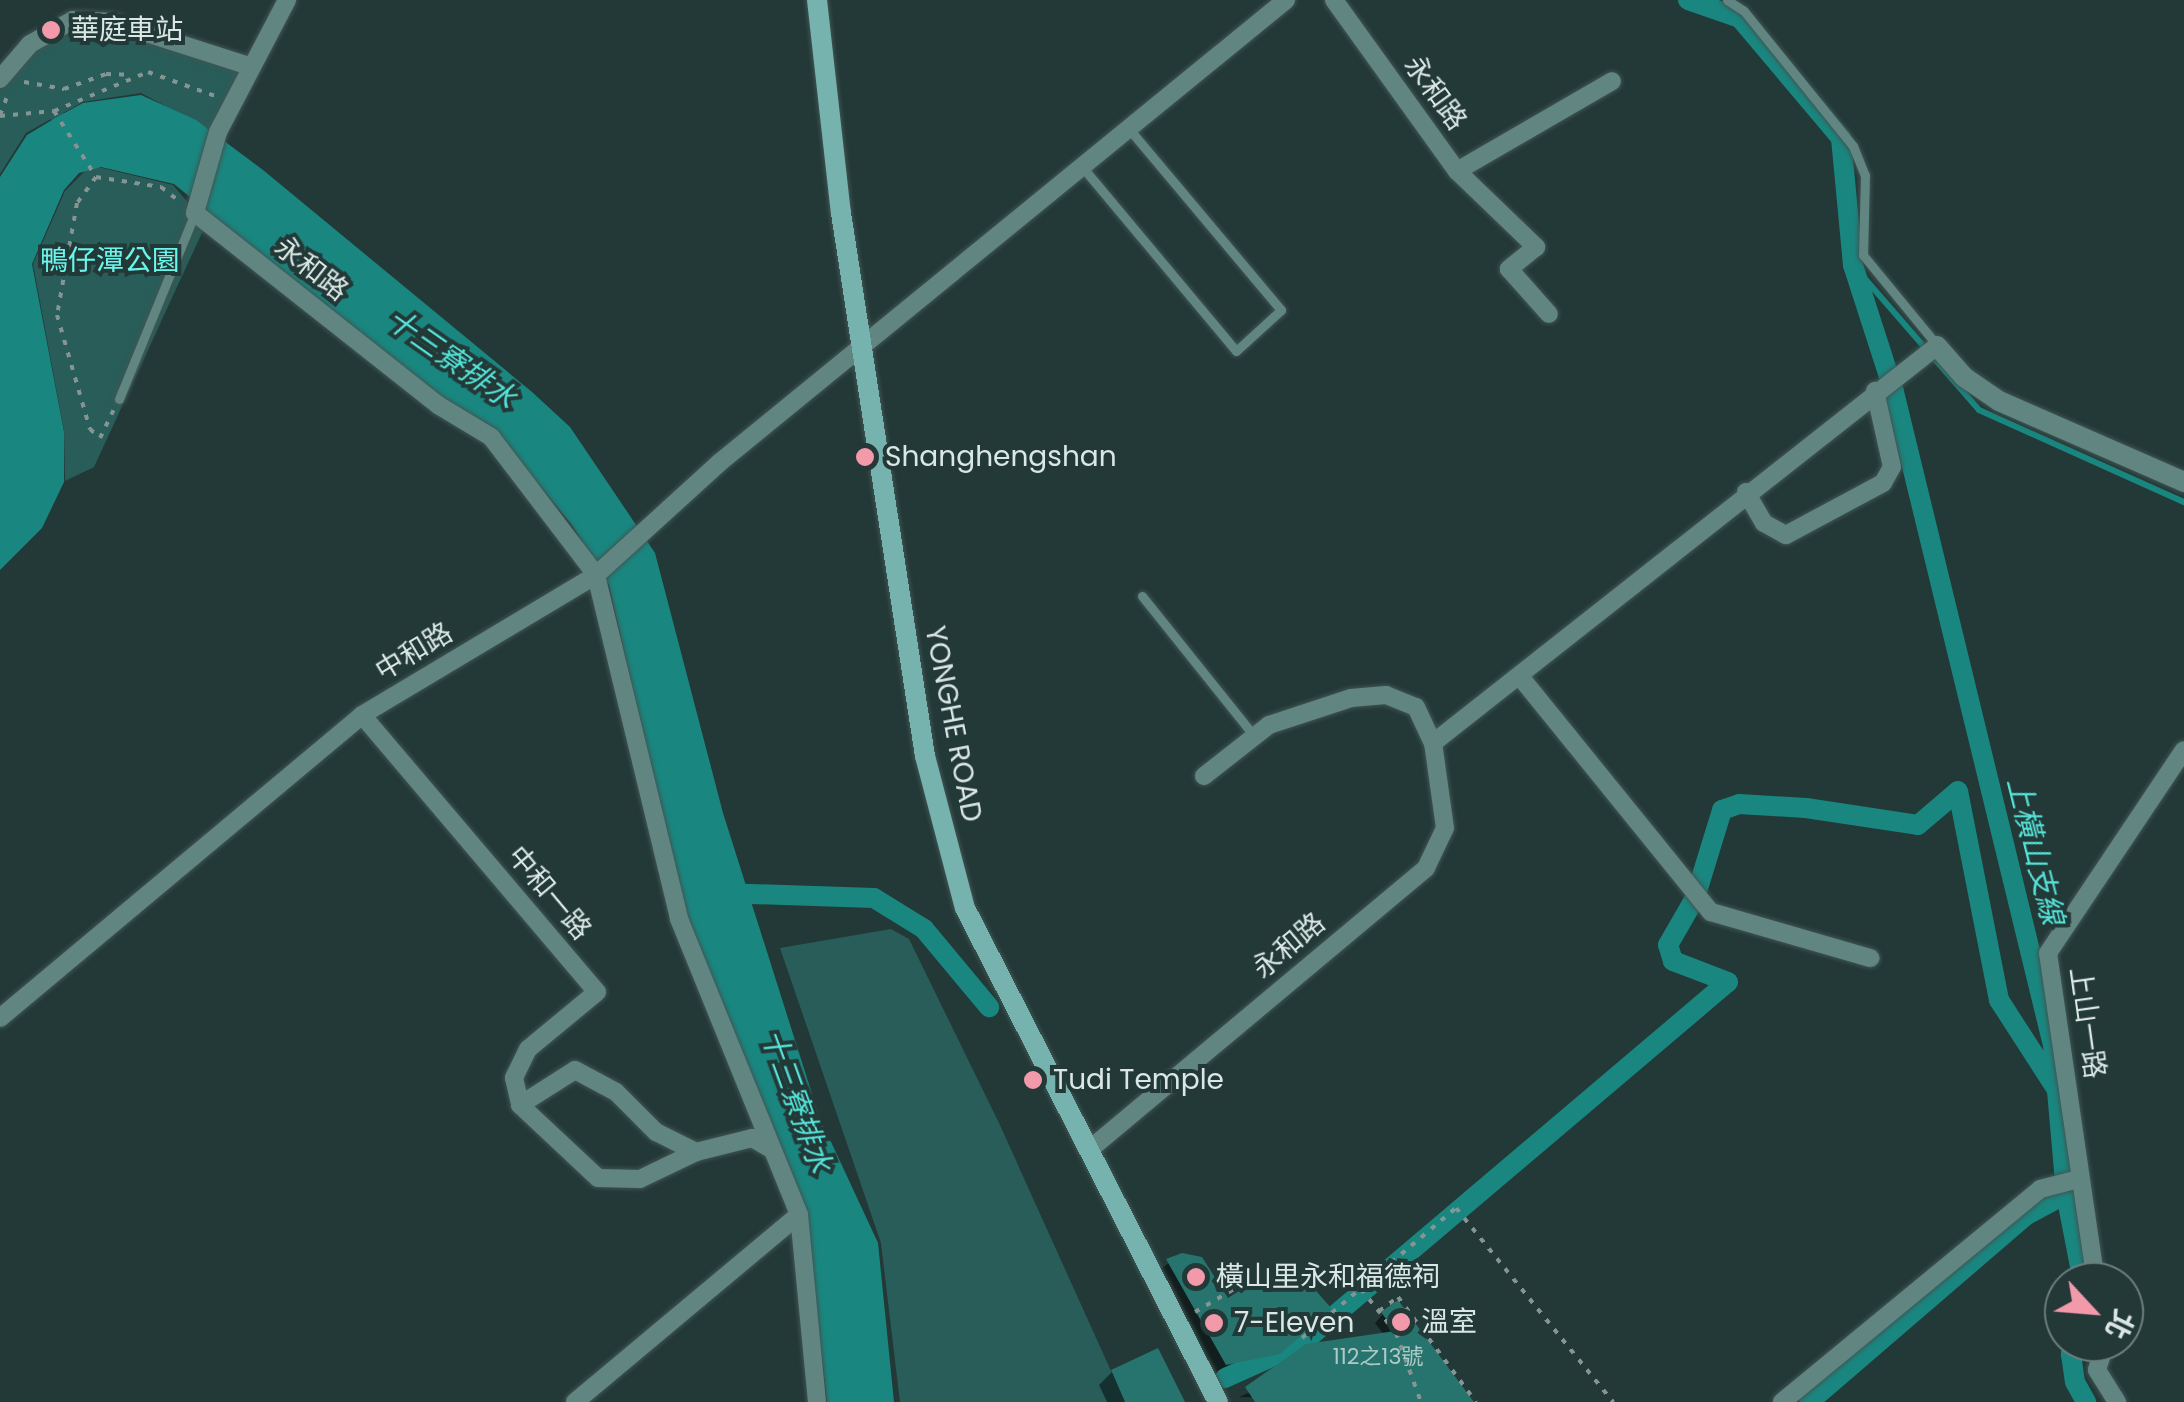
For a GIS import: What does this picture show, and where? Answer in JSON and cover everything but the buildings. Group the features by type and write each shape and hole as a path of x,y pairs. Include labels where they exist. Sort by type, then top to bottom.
{"main road":[{"name":"YONGHE ROAD","path":"817,0 862,344 925,756 965,908 1218,1402"}],"street":[{"path":"196,213 218,132 249,66 287,0"},
{"path":"862,344 1084,170 1286,0"},
{"name":"永和路","path":"1334,0 1458,171 1612,81"},
{"path":"4,74 30,44 73,20 112,22 249,66"},
{"path":"1458,171 1536,247 1509,269 1548,314"},
{"name":"永和路","path":"196,213 438,405 491,437 599,573"},
{"name":"中和路","path":"0,1018 362,715 599,573 862,344"},
{"path":"1433,744 1522,678 1746,492 1937,346 1964,377 2000,401 2067,425 2184,482"},
{"path":"1746,492 1764,523 1786,535 1883,483 1892,467 1880,387"},
{"path":"599,573 679,919 799,1215 817,1402"},
{"path":"1522,678 1696,889 1710,912 1870,958"},
{"name":"永和路","path":"1089,1150 1426,868 1445,828 1433,744 1416,707 1386,696 1314,706 1255,737 1204,776"},
{"name":"中和一路","path":"362,715 597,992 528,1050 514,1078 520,1105"},
{"name":"上山一路","path":"2092,1262 2076,1179 2048,953 2184,750"},
{"path":"696,1152 656,1132 616,1092 575,1070 520,1105 598,1178 640,1179 696,1152 752,1138 769,1148"},
{"path":"1782,1402 2040,1189 2076,1179"},
{"path":"575,1402 799,1215"},
{"path":"2100,1362 2097,1370 2117,1402"}],"lane":[{"path":"1726,0 1744,10 1853,146 1865,175 1864,255 1937,346"},
{"path":"1084,170 1236,351 1281,310 1131,131"},
{"path":"118,399 196,213"},
{"path":"1142,596 1255,737"}],"path":[{"path":"0,116 54,111 148,72 232,102"},
{"path":"4,74 20,82 55,89 106,74 136,76"},
{"path":"54,111 95,176 161,187 196,213"},
{"path":"95,176 77,203 57,315 90,429 100,438 118,399"},
{"path":"1302,1338 1363,1291 1456,1208 1613,1402"},
{"path":"1177,1322 1251,1279"},
{"path":"1363,1291 1396,1333 1421,1402"},
{"path":"1379,1311 1398,1297 1476,1402"}],"green space":[{"name":"鴨仔潭公園","path":"74,20 247,67 216,133 141,93 83,102 63,113 98,167 173,185 206,224 94,467 65,481 64,431 33,264 65,191 85,171 51,119 26,133 0,174 0,79"},
{"path":"891,929 909,939 999,1123 1125,1402 900,1402 881,1243 780,948"}],"water":[{"name":"十三寮排水","path":"141,95 196,120 263,170 532,392 570,427 655,553 723,813 819,1116 878,1243 894,1402 827,1402 806,1212 685,918 609,585 572,525 494,431 440,399 174,184 101,167 79,173 64,190 32,264 64,432 64,482 42,528 0,570 0,177 27,135 57,117 83,103"}],"waterway":[{"name":"上橫山支線","path":"1688,0 1740,18 1841,138 1853,265 1894,392 2053,1045 2066,1194 2079,1262"},
{"path":"1853,265 1979,410 2184,502"},
{"path":"1225,1378 1302,1343 1728,982 1673,961 1668,945 1695,898 1722,810 1739,804 1806,808 1918,825 1958,791 1999,1000 2057,1090"},
{"path":"722,893 874,898 924,929 989,1007"},
{"path":"1809,1402 2025,1216 2066,1194"},
{"name":"上橫山支線","path":"2072,1362 2075,1382 2086,1402"}],"place":[{"name":"華庭車站","path":"51,30"},
{"name":"Shanghengshan","path":"865,457"},
{"name":"Tudi Temple","path":"1033,1080"},
{"name":"橫山里永和福德祠","path":"1196,1277"},
{"name":"溫室","path":"1401,1322"},
{"name":"7-Eleven","path":"1214,1323"}]}
